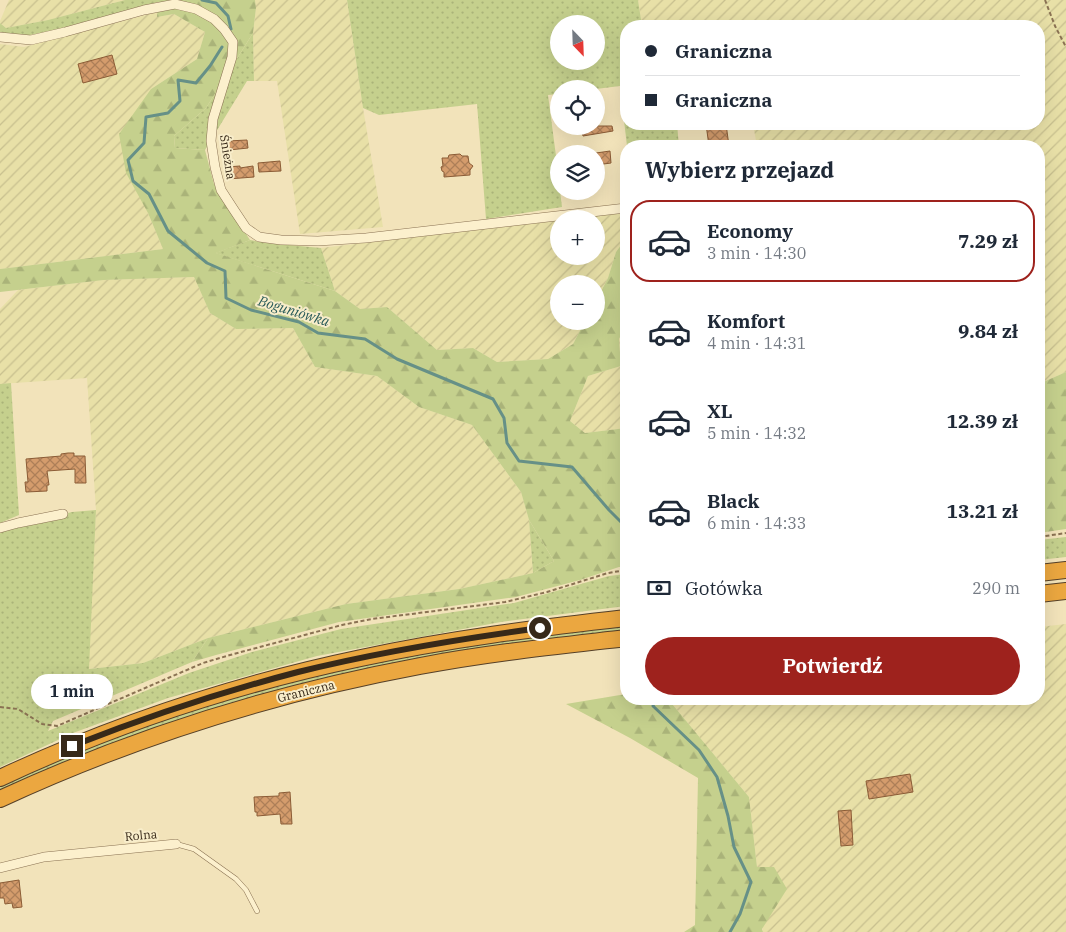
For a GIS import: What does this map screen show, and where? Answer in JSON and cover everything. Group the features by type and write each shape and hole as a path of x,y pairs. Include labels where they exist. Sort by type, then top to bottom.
{"highway":[{"path":"1045,572 1066,570"},
{"path":"1045,593 1066,591"},
{"name":"Graniczna","path":"0,778 72,746 162,713 218,694 297,672 451,641 620,619"},
{"name":"Graniczna","path":"0,799 75,767 164,733 298,693 379,674 459,659 620,639"}],"street":[{"name":"Śnieżna","path":"0,37 31,40 144,10 175,4 196,9 214,19 233,42 232,57 212,118 211,141 215,167 221,190 246,228 259,237 281,240 318,241 366,238 620,209"},
{"path":"0,528 63,514"},
{"name":"Rolna","path":"0,868 44,857 176,844"}],"lane":[{"name":"Rolna","path":"176,844 194,849 236,878 246,890 257,911"}],"path":[{"path":"1045,0 1054,26 1066,47"},
{"path":"1045,536 1066,533"},
{"path":"0,707 18,709 42,724 57,726 203,663 246,650 372,619 524,598 608,572 620,571"}],"shaded area":[{"path":"9,0 125,0 48,20 6,28 0,21"},
{"path":"255,0 347,0 383,227 300,234 277,81 254,81 253,33"},
{"path":"638,0 1066,0 1066,372 1045,381 1045,140 756,140 754,130 1045,130 1045,20 641,20"},
{"path":"157,12 157,17 174,14 205,32 197,59 151,89 148,213 163,249 0,269 0,44 24,47"},
{"path":"620,213 620,246 616,252 605,284 605,275 550,275 550,330 580,330 573,344 548,359 497,362 473,348 437,350 387,307 360,309 335,291 321,248 550,221 550,265 605,265 605,214"},
{"path":"194,277 210,313 236,329 293,328 315,367 377,376 419,407 472,425 521,492 529,520 533,573 459,589 346,604 208,638 143,663 88,669 96,510 87,378 0,384 0,309 18,290 104,280"},
{"path":"620,366 620,429 585,433 570,421 588,376"},
{"path":"1066,624 1066,932 763,932 749,797 673,705 1045,705 1045,626"}],"green space":[{"path":"125,0 158,0 158,2 61,29 25,36 0,33 0,23 6,28 48,20"},
{"path":"158,0 255,0 253,33 206,108 174,136 175,148 205,150 214,184 250,240 216,253 335,291 360,309 387,307 437,350 473,348 497,362 548,359 573,344 580,330 605,330 605,284 616,252 620,246 620,366 588,376 570,421 585,433 620,429 620,567 516,597 339,622 192,662 208,638 346,604 459,589 533,573 554,561 529,520 521,492 472,425 419,407 377,376 315,367 293,328 236,329 210,313 194,277 104,280 0,292 0,269 163,249 148,213 126,173 119,134 151,89 197,59 205,32 174,14 157,17"},
{"path":"347,0 638,0 641,20 620,20 620,86 605,88 605,80 550,80 550,95 548,95 550,135 553,135 555,145 550,145 550,200 561,200 562,207 486,219 477,104 379,115 363,108"},
{"path":"253,33 254,81 247,81 205,150 175,148 174,136 206,108"},
{"path":"625,130 678,130 678,140 626,140"},
{"path":"250,240 321,248 335,291 215,253"},
{"path":"1066,372 1066,529 1045,532 1045,381"},
{"path":"11,383 19,515 0,523 0,384"},
{"path":"96,510 89,669 143,663 208,638 192,662 53,721 48,731 189,673 252,652 341,629 514,603 609,576 620,575 620,607 501,622 317,656 168,698 73,733 0,767 0,529 72,512"},
{"path":"529,520 554,561 533,573"},
{"path":"1066,537 1066,557 1045,559 1045,539"},
{"path":"620,625 620,632 411,661 0,792 0,786 45,766 135,730 228,699 322,674 369,664 497,642"},
{"path":"620,695 620,705 673,705 749,797 757,867 774,867 787,889 762,929 763,932 684,932 695,925 698,778 630,738 566,704"}],"building":[{"path":"112,55 117,74 83,83 78,64"},
{"path":"605,126 612,126 613,131 605,132"},
{"path":"707,130 727,130 728,140 708,140"},
{"path":"247,140 248,148 229,150 228,141"},
{"path":"610,151 611,163 605,164 605,152"},
{"path":"460,154 468,156 469,163 473,166 470,170 470,175 444,177 441,167 443,166 442,158"},
{"path":"280,161 281,171 259,172 258,163"},
{"path":"240,166 240,168 253,166 254,177 228,179 227,167"},
{"path":"74,453 74,456 85,456 86,483 75,483 75,469 47,471 49,485 47,485 47,491 26,492 25,482 28,482 26,459 61,456 61,454"},
{"path":"910,774 913,792 869,799 866,781"},
{"path":"290,792 292,824 281,824 280,814 257,816 254,797 279,796 279,793"},
{"path":"851,810 853,845 841,846 838,811"},
{"path":"19,880 22,907 13,908 12,903 5,904 4,898 0,898 0,883"}],"waterway":[{"name":"Boguniówka","path":"202,0 216,3 228,16 231,29"},
{"name":"Boguniówka","path":"222,47 196,83 178,80 180,101 168,113 146,117 144,143 128,160 133,181 149,194 168,231 207,263 225,271 226,298 251,310 299,322 318,333 365,339 397,359 493,399 504,418 507,443 519,461 572,467 620,521"},
{"name":"Boguniówka","path":"653,705 699,750 717,777 734,847 751,882 740,914 730,932"}],"route":[{"path":"72,746 218,694 297,672 415,647 540,628"}]}
